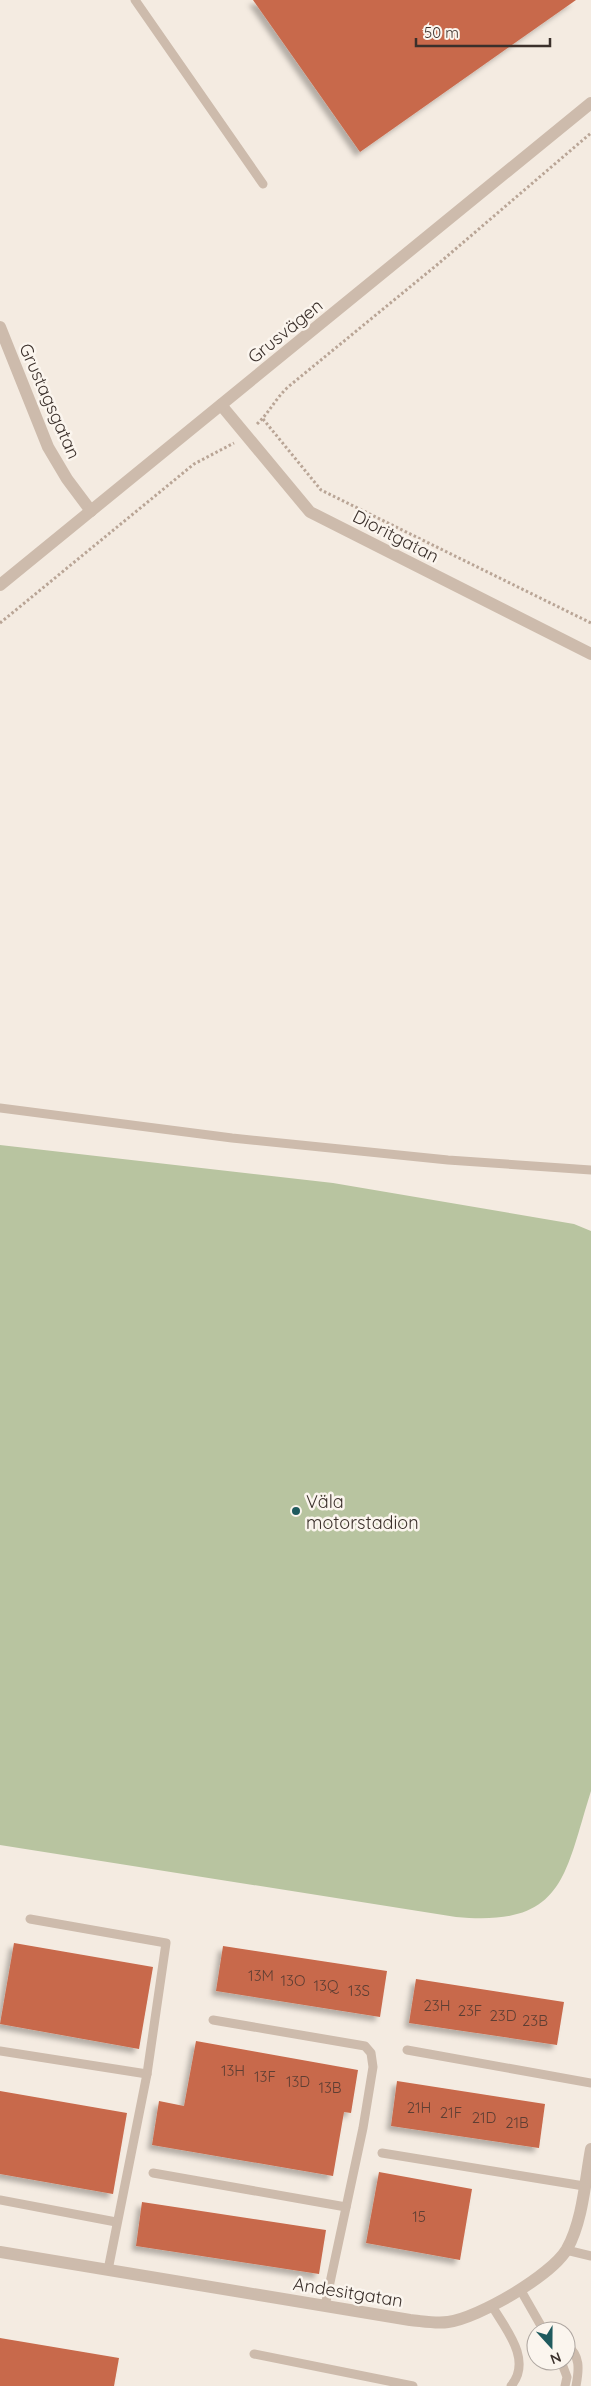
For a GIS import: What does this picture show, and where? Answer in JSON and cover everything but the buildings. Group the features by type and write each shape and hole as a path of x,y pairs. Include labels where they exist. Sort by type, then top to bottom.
{"street":[{"name":"Grusvägen","path":"0,585 591,103"},
{"name":"Grustagsgatan","path":"0,327 48,447 67,479 91,511"},
{"name":"Dioritgatan","path":"222,405 310,512 591,654"},
{"name":"Andesitgatan","path":"0,2252 410,2320 447,2322 466,2318 520,2290 553,2264 566,2250 577,2222 591,2149"}],"lane":[{"path":"135,0 262,184"},
{"path":"0,1108 232,1138 448,1160 591,1170"},
{"path":"30,1918 166,1943 147,2074 116,2222 108,2270"},
{"path":"212,2020 365,2046 371,2053 373,2067 363,2128 325,2306"},
{"path":"407,2050 591,2083"},
{"path":"0,2051 147,2074"},
{"path":"382,2153 584,2186"},
{"path":"153,2172 346,2207"},
{"path":"0,2200 116,2222"},
{"path":"566,2250 591,2256"},
{"path":"520,2290 538,2321"},
{"path":"492,2306 516,2345 518,2370 512,2386"},
{"path":"254,2354 413,2386"},
{"path":"576,2356 579,2370 576,2386"},
{"path":"565,2371 567,2378 565,2386"}],"path":[{"path":"0,623 194,464 222,451 245,434 268,414 278,396 288,387 438,264 591,134"},
{"path":"263,419 321,490 591,623"}],"green space":[{"name":"Väla motorstadion","path":"0,1145 333,1183 574,1224 591,1231 591,1791 565,1871 554,1890 539,1904 519,1914 492,1918 456,1917 0,1845"}],"place":[{"name":"Väla motorstadion","path":"296,1511"}]}
